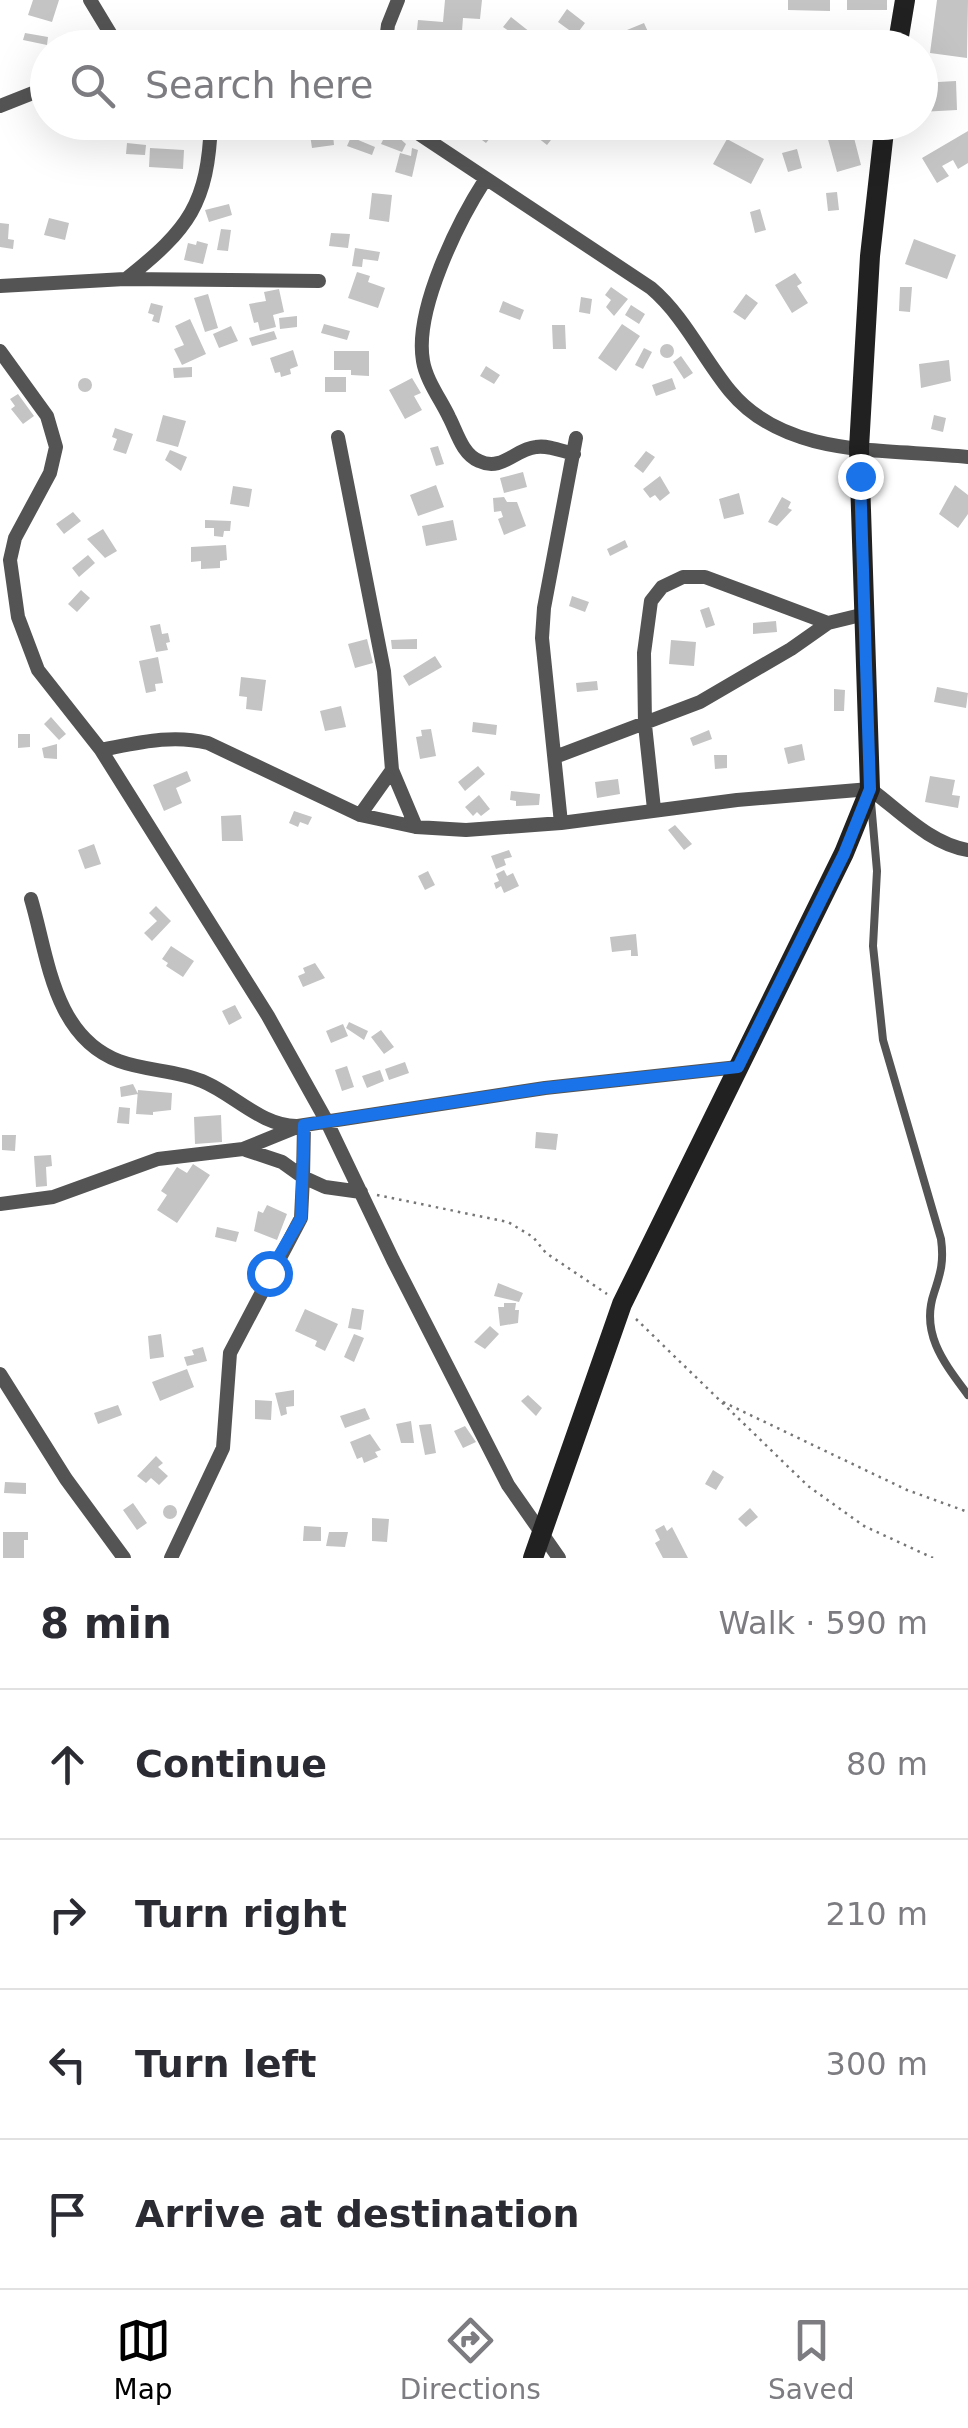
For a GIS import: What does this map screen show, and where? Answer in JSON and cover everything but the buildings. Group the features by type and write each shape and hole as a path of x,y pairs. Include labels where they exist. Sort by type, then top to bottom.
{"street":[{"path":"90,0 108,30"},
{"path":"387,30 398,0"},
{"path":"900,30 905,0"},
{"path":"0,106 30,94"},
{"path":"125,280 161,251 187,221 202,195 209,140"},
{"path":"427,140 651,288 667,302 734,396 771,425 814,442 968,457"},
{"path":"534,1558 622,1304 844,854 870,789 858,448 870,256 884,140"},
{"path":"485,180 464,213 437,281 421,346 423,366 466,452 480,462 500,464 530,447 575,446 544,608 542,638 560,823"},
{"path":"0,286 125,280 319,281"},
{"path":"0,351 47,416 56,447 50,472 12,548 10,560 18,617 38,670 102,750 268,1016 326,1120 508,1486 558,1558"},
{"path":"338,437 384,671 392,770 416,827"},
{"path":"654,809 644,726 646,617 650,601 662,587 683,578 705,577 828,623"},
{"path":"554,757 700,702 828,623 866,614"},
{"path":"102,750 168,737 208,743 360,815 416,827 466,830 870,789 932,837 968,850"},
{"path":"360,815 392,770"},
{"path":"30,899 52,988 91,1042 122,1062 200,1080 274,1123 301,1126"},
{"path":"0,1204 54,1197 158,1159 243,1149 326,1120 545,1088 738,1067"},
{"path":"171,1558 223,1448 230,1353 301,1218 301,1126"},
{"path":"243,1149 282,1162 325,1187 361,1192"},
{"path":"0,1374 66,1479 124,1558"},
{"path":"100,1558 112,1543"}],"lane":[{"path":"870,789 877,871 873,946 883,1040 941,1239 944,1264 929,1317 932,1340 968,1394"}],"path":[{"path":"361,1192 508,1222 534,1238 546,1253 622,1304 786,1467 864,1526 933,1558"},
{"path":"719,1400 907,1490 968,1512"}],"route":[{"path":"269,1273 301,1218 304,1125 545,1088 738,1067 844,854 870,789 860,476"}]}
